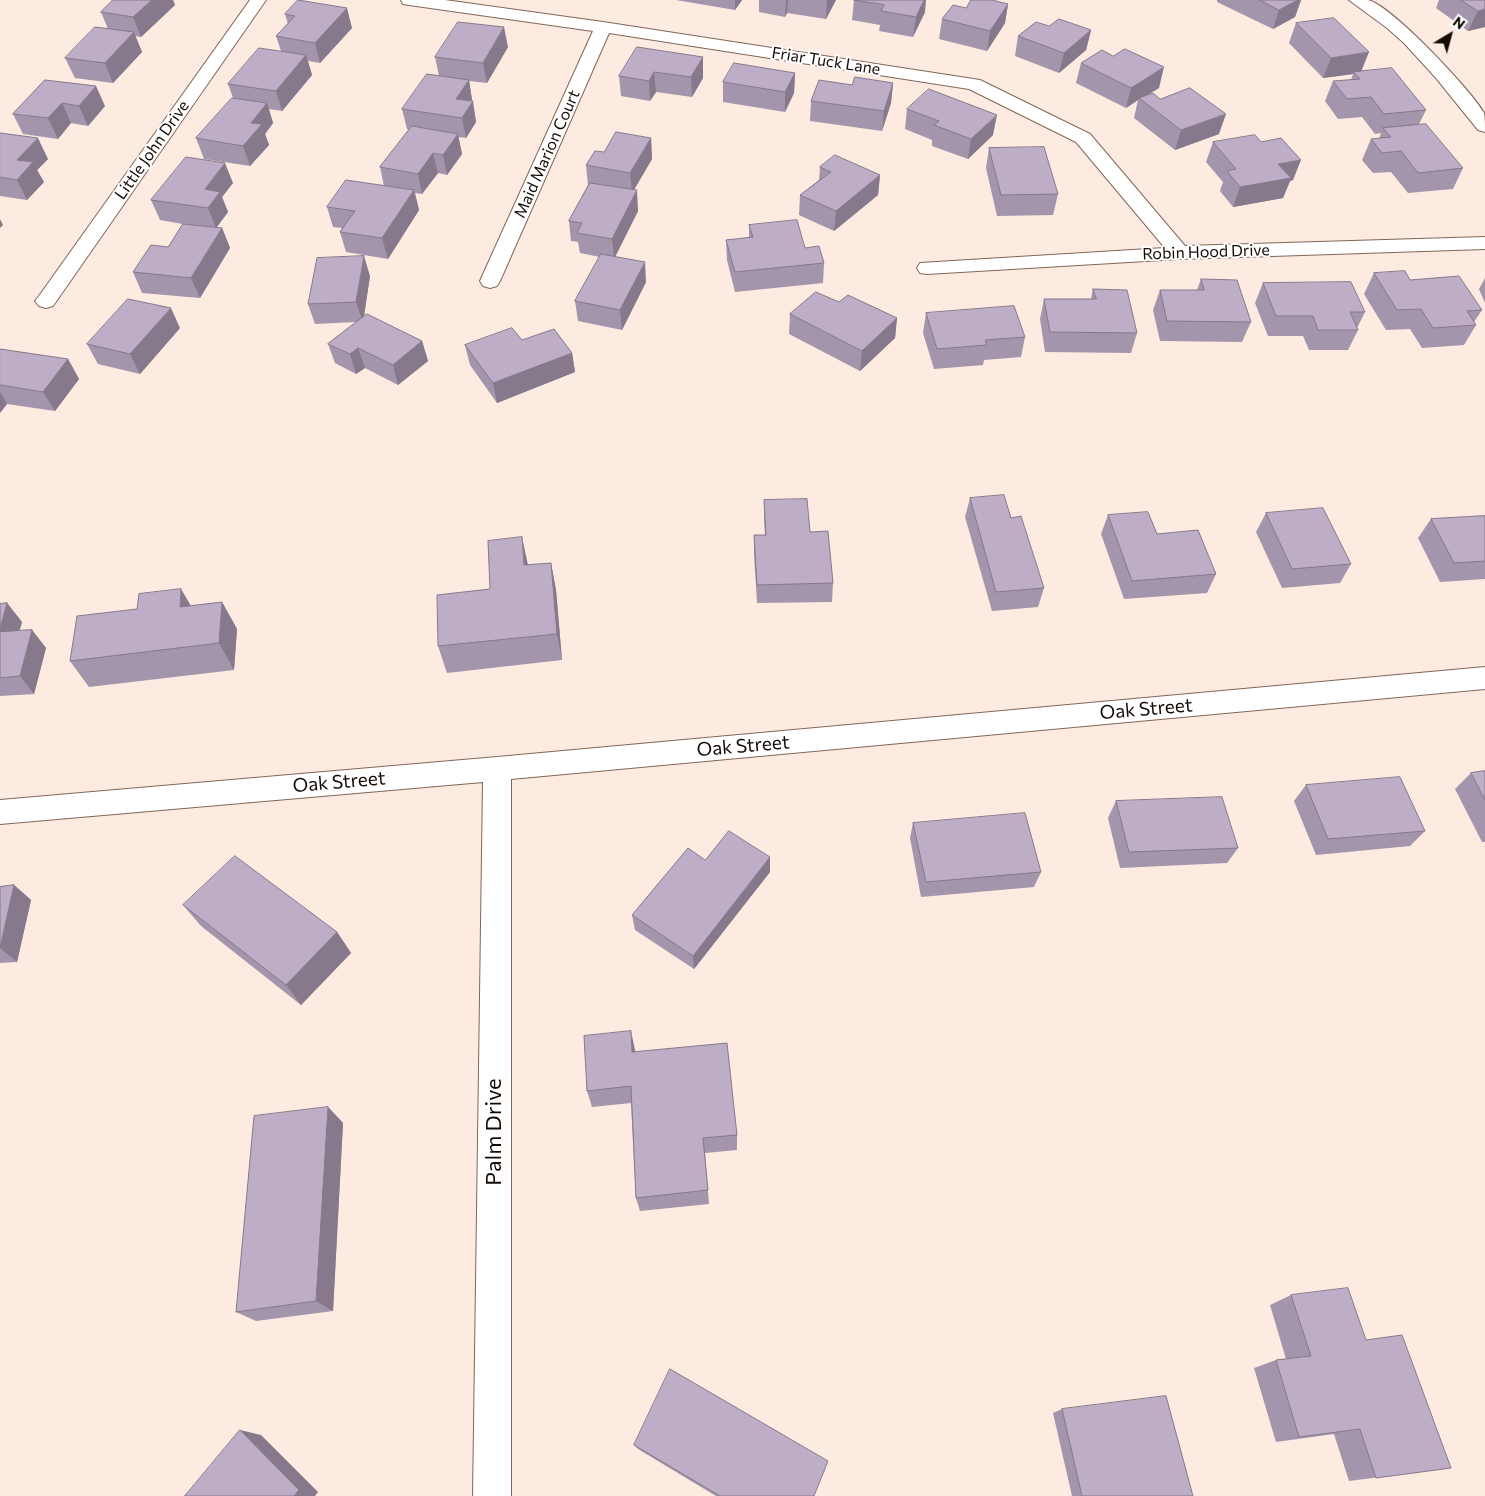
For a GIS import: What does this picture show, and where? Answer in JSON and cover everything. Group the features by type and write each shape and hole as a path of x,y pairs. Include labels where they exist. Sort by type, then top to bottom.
{"street":[{"name":"Little John Drive","path":"46,301 258,0"},
{"name":"Friar Tuck Lane","path":"409,0 603,27 974,84 1083,138 1180,252"},
{"path":"1357,0 1377,10 1442,72 1485,126"},
{"name":"Maid Marion Court","path":"490,281 603,27"},
{"name":"Robin Hood Drive","path":"928,268 1180,252 1485,243"},
{"name":"Oak Street","path":"0,812 497,769 1485,678"},
{"name":"Palm Drive","path":"492,1496 497,769"}],"building":[{"path":"113,0 152,0 133,17 101,12"},
{"path":"298,0 347,8 315,43 276,36 295,16 285,14"},
{"path":"854,0 924,0 916,17 881,11 884,5"},
{"path":"971,0 992,0 1008,4 990,31 942,19 953,5 966,8"},
{"path":"1260,0 1298,0 1279,10"},
{"path":"1461,0 1485,0 1485,9 1478,11"},
{"path":"1334,18 1369,52 1331,58 1296,23"},
{"path":"1059,19 1091,30 1064,53 1018,36 1036,22 1049,26"},
{"path":"458,22 504,27 483,63 435,57"},
{"path":"95,27 134,32 105,63 65,58"},
{"path":"637,47 703,57 691,77 654,72 649,81 619,76"},
{"path":"259,48 306,55 276,91 228,84"},
{"path":"1125,49 1164,67 1131,88 1081,63 1102,50 1113,56"},
{"path":"734,63 795,73 785,92 723,82"},
{"path":"1392,68 1426,110 1384,114 1371,97 1347,99 1333,81 1360,79 1354,72"},
{"path":"427,74 469,80 456,99 473,101 462,118 402,109"},
{"path":"855,77 893,83 884,111 811,101 819,80 852,85"},
{"path":"45,80 96,86 79,106 62,103 48,118 13,114"},
{"path":"1190,88 1226,114 1181,130 1139,98 1153,93 1160,99"},
{"path":"929,89 997,115 971,139 934,125 939,121 907,109"},
{"path":"232,98 267,103 251,123 262,124 243,146 196,138"},
{"path":"1426,124 1463,168 1418,173 1401,151 1382,153 1371,139 1391,137 1383,128"},
{"path":"412,126 458,134 443,155 433,153 418,174 380,167"},
{"path":"616,132 651,138 630,173 586,165 595,151 604,152"},
{"path":"0,133 38,138 17,160 33,162 17,180 0,177"},
{"path":"1255,135 1261,142 1281,138 1301,160 1278,164 1291,178 1240,187 1227,171 1236,169 1213,142"},
{"path":"1044,147 1058,194 1001,195 989,148"},
{"path":"835,155 880,175 836,211 800,195 831,172 820,167"},
{"path":"186,157 225,163 205,189 220,192 208,208 151,200"},
{"path":"346,180 414,190 382,238 340,232 355,211 327,207"},
{"path":"590,183 637,190 612,239 577,233 582,223 569,221"},
{"path":"797,220 805,248 819,246 824,263 735,272 726,240 753,237 749,225"},
{"path":"183,224 222,228 191,278 133,272 151,245 168,247"},
{"path":"601,254 645,262 620,310 575,301"},
{"path":"364,256 356,302 308,304 317,258"},
{"path":"1405,271 1410,280 1459,276 1482,310 1467,311 1476,325 1433,328 1421,309 1397,310 1374,273"},
{"path":"1201,279 1237,280 1251,322 1167,321 1160,290 1204,290"},
{"path":"1351,282 1365,312 1350,312 1358,330 1318,330 1313,316 1276,316 1263,283"},
{"path":"1093,289 1127,290 1137,333 1050,332 1044,299 1096,299"},
{"path":"816,292 839,302 848,295 897,318 862,351 790,314"},
{"path":"128,299 171,308 130,354 87,344"},
{"path":"1014,306 1025,337 985,340 987,345 937,349 926,313"},
{"path":"367,314 422,341 393,365 358,348 350,354 328,344"},
{"path":"512,328 522,340 554,329 572,353 493,383 465,345"},
{"path":"0,349 68,359 43,392 0,385"},
{"path":"1004,495 1011,518 1021,516 1044,588 996,592 970,498"},
{"path":"807,499 810,532 828,531 833,583 757,585 754,535 766,535 764,500"},
{"path":"1323,508 1351,564 1292,569 1266,513"},
{"path":"1148,512 1157,534 1198,530 1216,574 1132,581 1108,515"},
{"path":"1485,516 1485,561 1454,563 1431,519"},
{"path":"522,537 524,565 551,563 557,634 438,646 437,595 490,589 488,541"},
{"path":"181,589 180,607 222,602 219,643 70,661 77,616 137,609 139,594"},
{"path":"7,603 0,629 0,604"},
{"path":"32,630 20,676 0,678 0,632"},
{"path":"1485,771 1485,800 1471,773"},
{"path":"1400,777 1425,831 1328,839 1306,785"},
{"path":"1222,797 1238,848 1129,852 1116,801"},
{"path":"1025,813 1041,872 926,882 913,823"},
{"path":"729,831 770,857 693,956 632,915 688,848 705,860"},
{"path":"235,856 337,932 286,985 183,905"},
{"path":"14,885 0,948 0,887"},
{"path":"631,1031 632,1052 727,1043 737,1135 703,1138 708,1190 636,1198 631,1086 587,1091 584,1036"},
{"path":"328,1107 316,1301 236,1312 254,1116"},
{"path":"1348,1288 1366,1340 1402,1335 1451,1468 1376,1478 1360,1429 1299,1437 1276,1360 1311,1356 1291,1295"},
{"path":"670,1369 828,1461 814,1496 720,1496 634,1445"},
{"path":"1166,1396 1193,1496 1082,1496 1062,1409"},
{"path":"240,1430 299,1490 294,1496 185,1496"}]}
